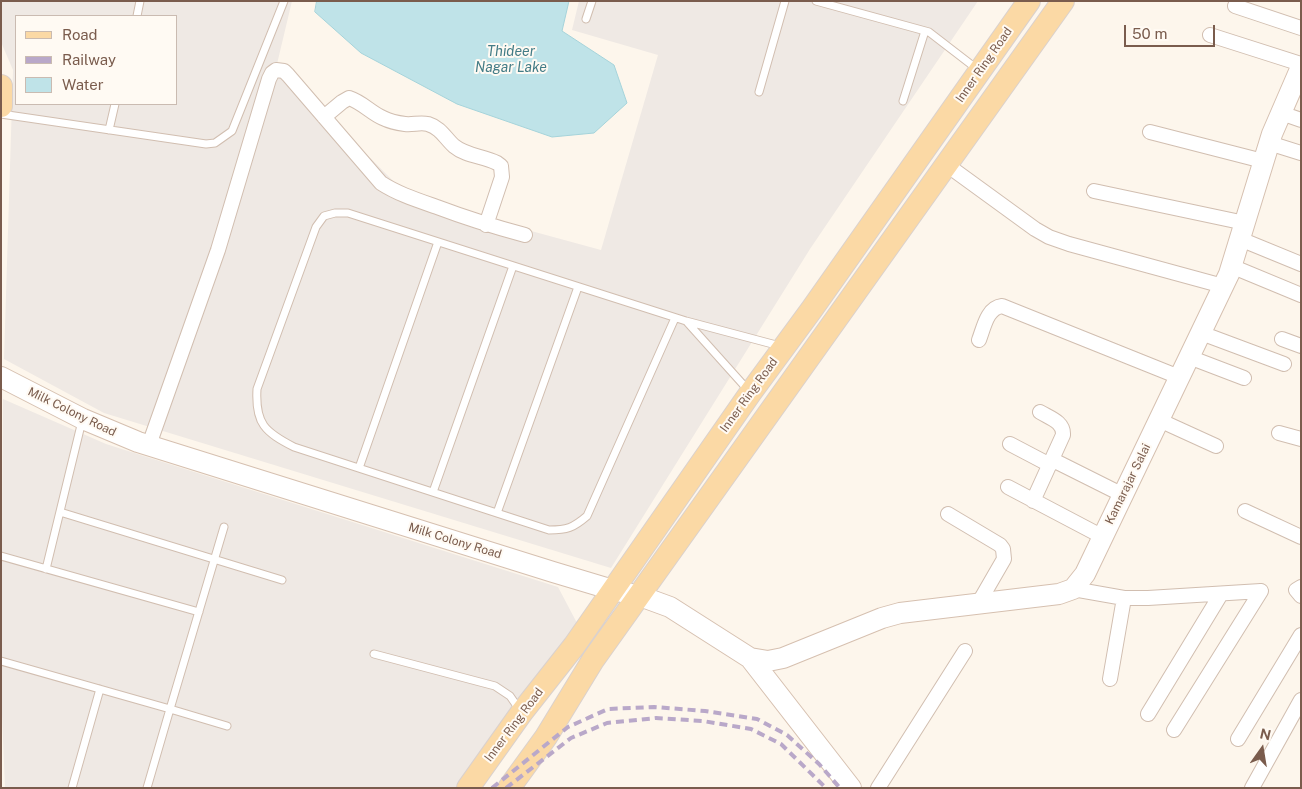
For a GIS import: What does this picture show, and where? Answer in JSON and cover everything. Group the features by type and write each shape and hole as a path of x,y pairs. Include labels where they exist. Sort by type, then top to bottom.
{"main road":[{"name":"Inner Ring Road","path":"468,788 522,712 574,646 751,392 1029,1"},
{"path":"509,788 546,738 593,660 1063,1"},
{"name":"Kamarajar Salai","path":"1073,589 1085,574 1223,286 1231,266 1266,152 1301,65"},
{"path":"1,86 1,106"},
{"name":"Milk Colony Road","path":"1,377 82,419 149,445 613,590 640,596 670,606 750,658 851,788"},
{"path":"750,658 768,661 783,658 882,618 900,613 1058,594 1073,589"}],"street":[{"path":"1235,6 1301,28"},
{"path":"1210,35 1301,65"},
{"path":"149,445 218,250 272,73 276,70 284,71 381,183 407,197 486,225 525,236"},
{"path":"324,117 350,98 373,113 394,122 404,124 421,123 435,127 455,147 492,160 501,166 502,177 486,225"},
{"path":"1281,113 1301,120"},
{"path":"1150,132 1266,152 1301,153"},
{"path":"947,165 1049,237 1223,286"},
{"path":"1094,190 1242,231 1301,264"},
{"path":"1231,266 1301,295"},
{"path":"979,340 990,312 996,307 1002,306 1179,378"},
{"path":"1201,333 1284,364"},
{"path":"1282,339 1301,346"},
{"path":"1189,357 1244,378"},
{"path":"1033,501 1062,440 1064,429 1061,425 1040,412"},
{"path":"1159,420 1216,446"},
{"path":"1278,433 1301,439"},
{"path":"1010,444 1123,495"},
{"path":"1008,487 1103,537"},
{"path":"1245,511 1301,537"},
{"path":"948,514 1000,545 1003,549 1004,559 978,604"},
{"path":"1301,587 1296,590 1301,596"},
{"path":"1073,589 1124,598 1261,592 1174,730"},
{"path":"1148,714 1221,594"},
{"path":"1110,679 1124,598"},
{"path":"1238,739 1301,635"},
{"path":"878,788 964,651"},
{"path":"1252,788 1301,700"}],"lane":[{"path":"137,15 140,1"},
{"path":"1,114 206,144 215,143 232,131 284,1"},
{"path":"586,19 592,1"},
{"path":"759,92 785,1"},
{"path":"816,1 929,32 979,71"},
{"path":"903,101 924,31"},
{"path":"109,130 115,105"},
{"path":"674,318 587,516 575,526 563,530 549,530 294,447 274,437 261,423 256,405 257,389 316,227 324,216 334,212 348,213 513,266 674,318 686,322 784,347"},
{"path":"359,468 438,242"},
{"path":"433,492 513,266"},
{"path":"497,513 578,287"},
{"path":"686,322 751,392"},
{"path":"46,569 82,419"},
{"path":"60,512 282,580"},
{"path":"147,788 224,528"},
{"path":"1,556 199,612"},
{"path":"374,654 495,686 510,696 522,712"},
{"path":"1,661 227,726"},
{"path":"72,788 100,689"}],"shaded area":[{"path":"1,1 292,1 277,64 410,198 601,250 658,55 572,30 579,1 978,1 810,249 611,568 104,413 4,359 13,70 1,42"},
{"path":"3,399 106,444 558,587 577,623 458,788 5,788 1,689"}],"water":[{"name":"Thideer Nagar Lake","path":"317,1 569,1 562,31 614,65 627,103 594,133 552,137 457,104 361,53 315,12"}],"railway":[{"path":"492,788 568,727 608,709 654,707 705,711 757,719 787,735 819,764 840,788"},
{"path":"506,788 571,738 607,723 656,718 703,721 751,729 781,744 826,788"}]}
